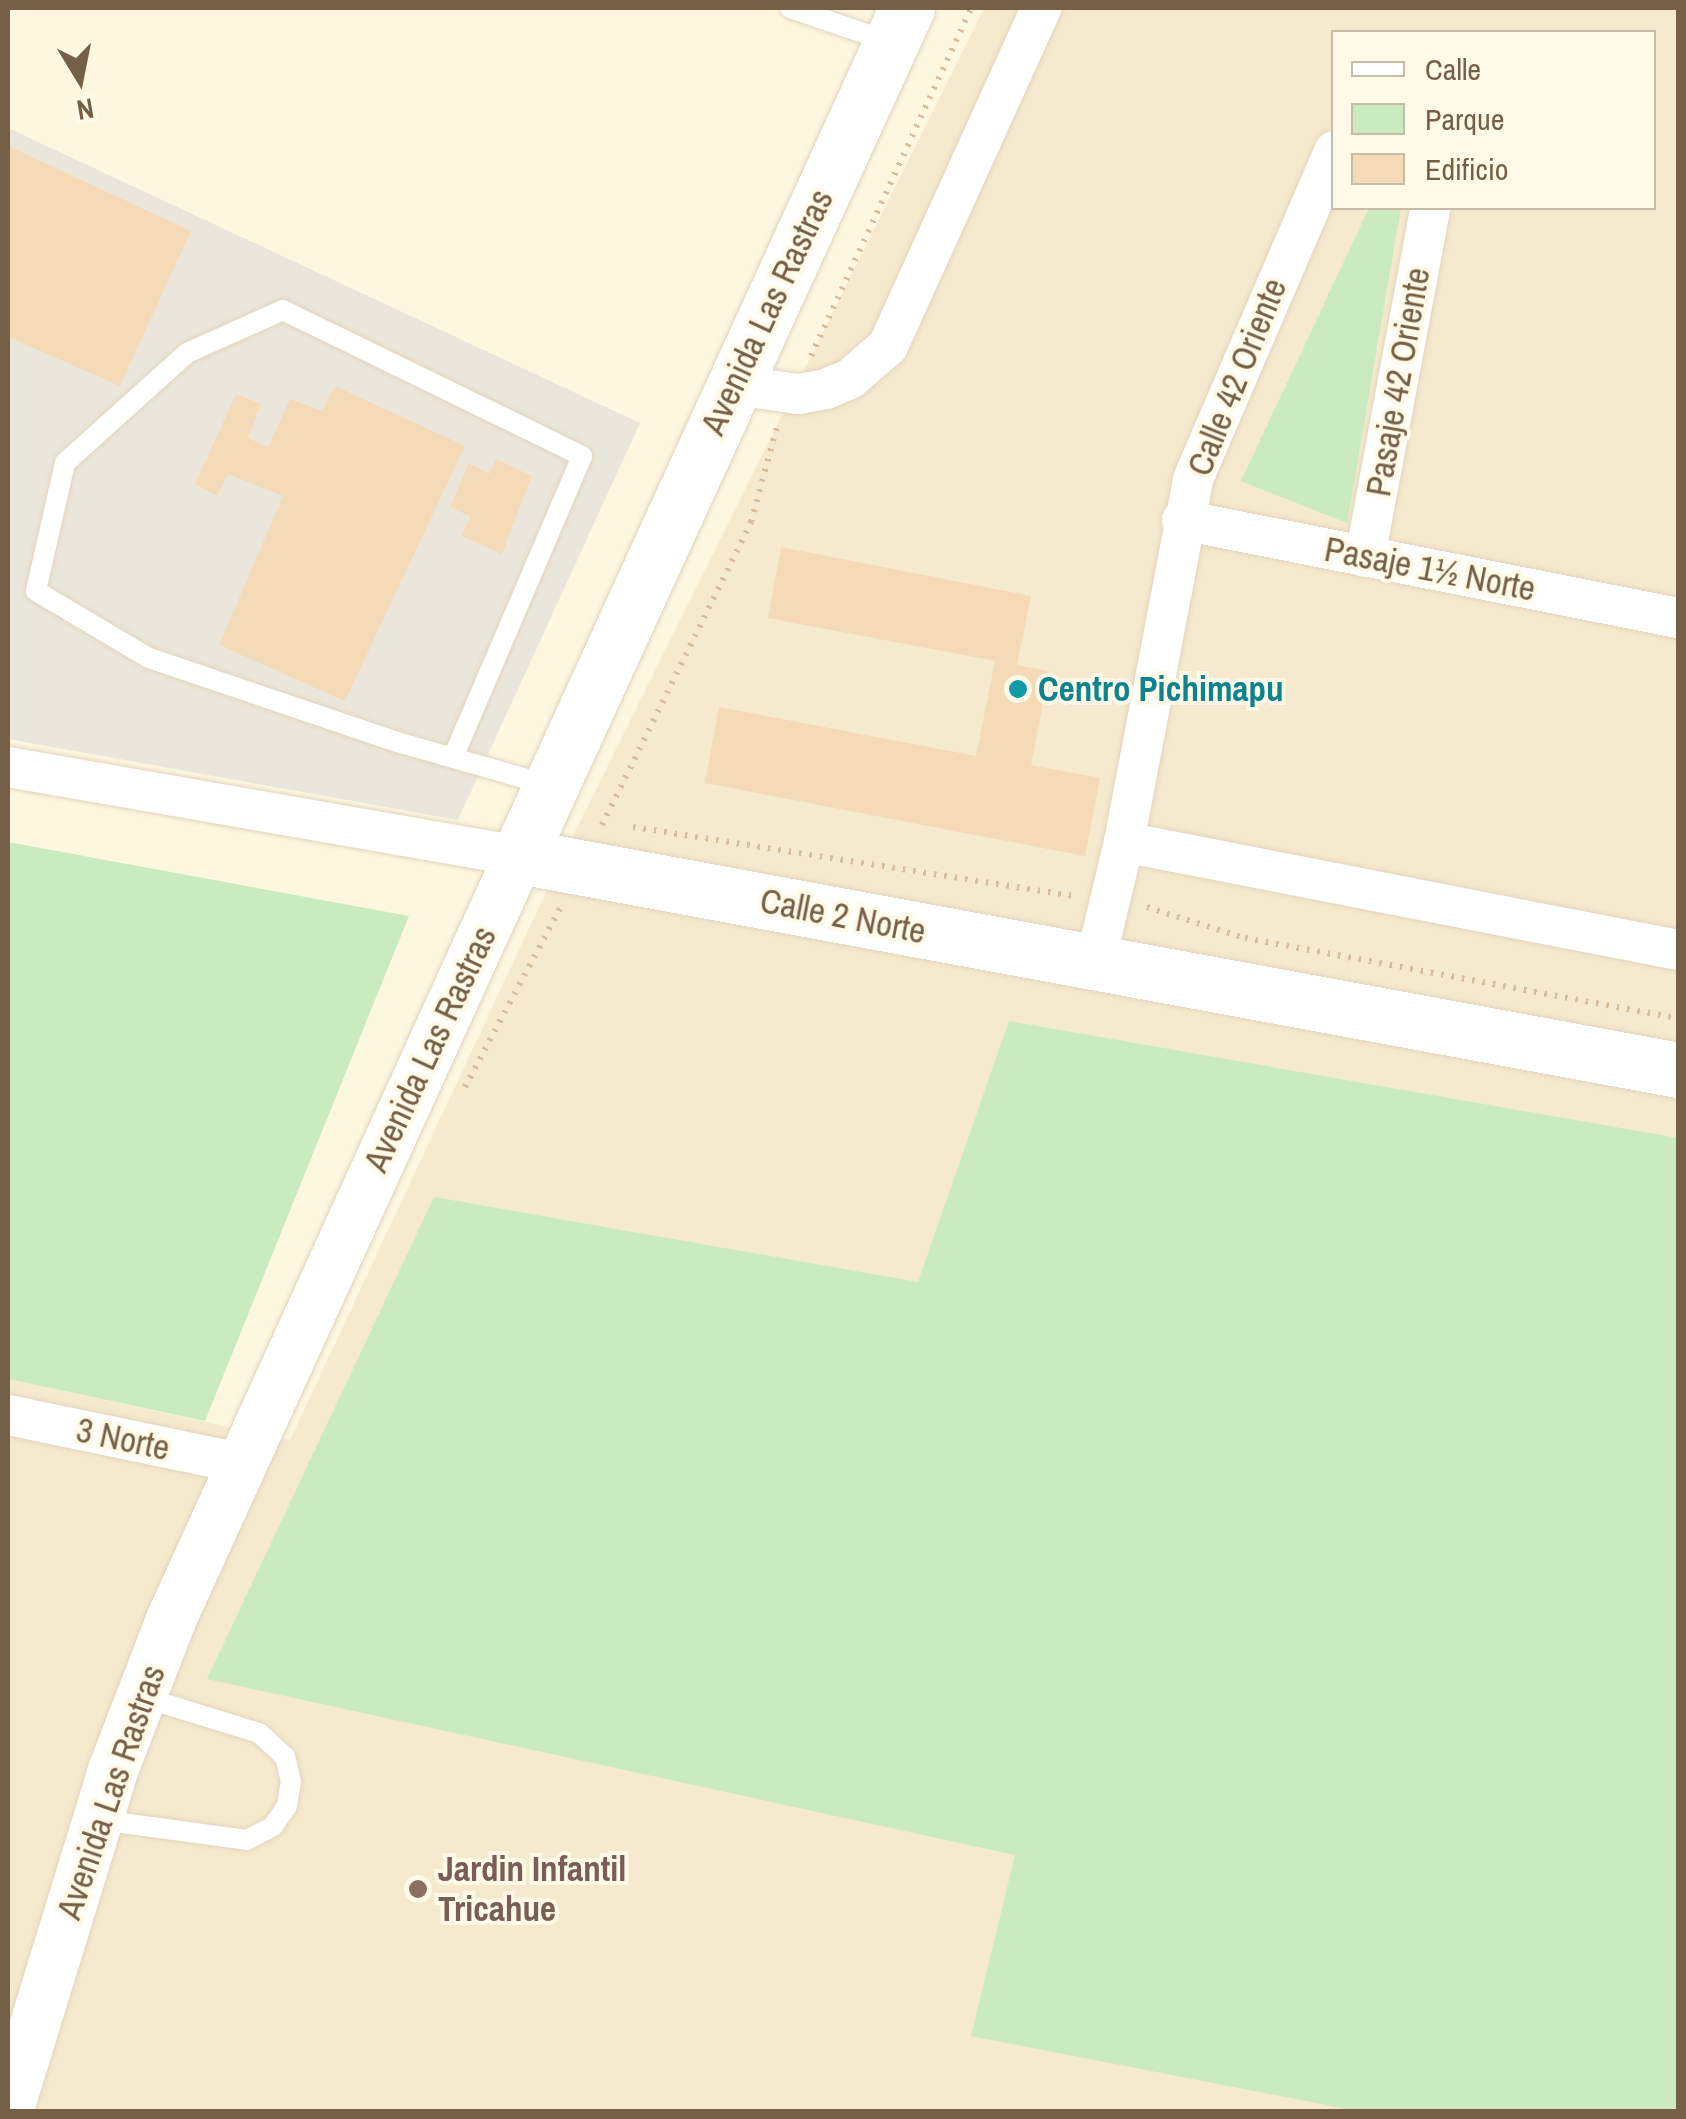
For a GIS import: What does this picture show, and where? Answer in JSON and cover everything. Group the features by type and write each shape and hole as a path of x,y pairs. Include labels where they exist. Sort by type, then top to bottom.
{"main road":[{"name":"Avenida Las Rastras","path":"519,856 899,25"},
{"name":"Calle 2 Norte","path":"519,856 1678,1070"}],"street":[{"path":"734,385 792,394 850,379 888,346 1041,8"},
{"name":"Calle 42 Oriente","path":"1095,964 1124,842 1182,520 1203,445 1331,158"},
{"name":"Pasaje 42 Oriente","path":"1366,556 1430,210"},
{"name":"Pasaje 1½ Norte","path":"1182,520 1678,618"},
{"name":"Calle 2 Norte","path":"8,767 519,856"},
{"path":"1124,842 1678,950"},
{"name":"Avenida Las Rastras","path":"8,2112 98,1820 141,1696 239,1463 519,856"},
{"name":"3 Norte","path":"8,1415 239,1463"}],"lane":[{"path":"790,8 899,25"},
{"path":"454,755 582,456 282,310 187,353 65,463 36,591 149,658 550,786"},
{"path":"98,1820 247,1840 273,1826 288,1806 292,1782 285,1757 259,1733 141,1696"}],"path":[{"path":"460,1095 580,867 751,522 774,434 970,8"}],"shaded area":[{"path":"984,8 1678,8 1678,2111 8,2112 8,1379 290,1440 560,862"},
{"path":"8,128 640,423 458,820 8,739"}],"green space":[{"path":"1368,210 1401,210 1347,523 1241,481"},
{"path":"8,842 409,916 205,1421 8,1379"},
{"path":"1009,1021 1678,1138 1678,2111 1357,2111 971,2036 1015,1855 207,1679 434,1197 918,1282"}],"building":[{"path":"8,146 191,231 120,386 8,337"},
{"path":"335,386 465,446 345,701 219,645 283,496 228,474 217,496 195,484 236,394 261,404 248,438 268,447 290,399 322,411"},
{"path":"496,459 532,476 502,554 461,536 471,517 450,507 469,463 489,474"},
{"name":"Centro Pichimapu","path":"781,547 1031,596 1017,665 1049,671 1031,765 1100,778 1085,856 705,783 719,707 976,756 995,661 768,618"}],"place":[{"name":"Centro Pichimapu","path":"1018,689"},
{"name":"Jardin Infantil Tricahue","path":"418,1889"}]}
